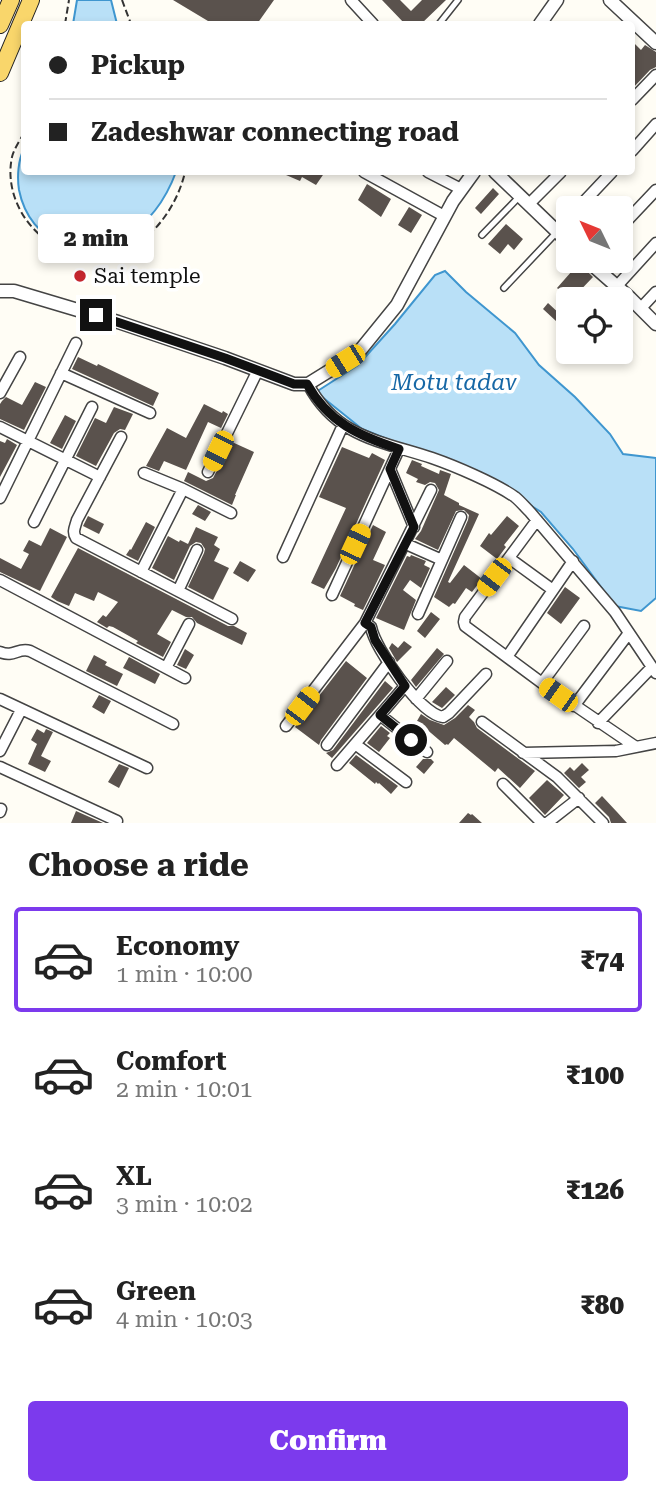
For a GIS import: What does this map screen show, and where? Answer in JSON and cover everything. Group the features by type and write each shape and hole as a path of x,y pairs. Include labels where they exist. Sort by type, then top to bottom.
{"main road":[{"path":"0,25 11,0"},
{"path":"22,21 31,0"},
{"path":"0,74 21,24"}],"street":[{"path":"351,0 370,21"},
{"path":"542,21 557,0"},
{"path":"617,3 635,21"},
{"path":"635,21 656,43"},
{"path":"635,97 656,75"},
{"path":"635,148 656,124"},
{"path":"369,175 444,216"},
{"path":"434,175 461,189"},
{"path":"0,290 14,291 118,322 294,384 307,384 358,353 397,304 444,216 472,175"},
{"path":"498,175 556,231"},
{"path":"524,200 557,175"},
{"path":"589,196 609,175"},
{"path":"634,213 656,190"},
{"path":"617,286 656,243"},
{"path":"602,273 656,324"},
{"path":"641,308 656,292"},
{"path":"0,498 76,343"},
{"path":"0,393 20,357"},
{"path":"208,472 258,370"},
{"path":"61,373 150,414"},
{"path":"307,384 326,411 343,425 379,443 442,463 514,497 573,561 629,632 654,670 598,723"},
{"path":"34,522 92,407"},
{"path":"283,557 343,425"},
{"path":"0,427 100,477"},
{"path":"121,437 77,520 74,535 232,619"},
{"path":"332,595 399,449"},
{"path":"390,469 414,527"},
{"path":"144,473 231,513"},
{"path":"141,572 183,489"},
{"path":"286,726 365,623 431,490"},
{"path":"418,614 461,517"},
{"path":"537,520 464,622 542,683 636,747"},
{"path":"406,544 442,560"},
{"path":"178,591 197,550"},
{"path":"509,558 553,590"},
{"path":"507,657 573,561"},
{"path":"0,580 185,678"},
{"path":"365,623 371,627 375,640 405,686 436,716 443,717 457,706 486,674"},
{"path":"166,668 189,624"},
{"path":"542,683 584,626"},
{"path":"574,706 629,632"},
{"path":"0,652 10,655 25,649 30,651 173,724"},
{"path":"416,699 447,661"},
{"path":"327,745 389,662"},
{"path":"337,765 405,686"},
{"path":"0,699 147,768"},
{"path":"0,751 21,710"},
{"path":"380,715 427,752"},
{"path":"482,722 557,778 603,823"},
{"path":"523,753 616,751 656,743"},
{"path":"355,744 406,782"},
{"path":"0,767 117,821"},
{"path":"503,784 544,823 579,798"}],"lane":[{"path":"441,21 458,0"},
{"path":"482,235 524,200"},
{"path":"504,288 556,233"}],"path":[{"path":"66,21 69,0"},
{"path":"122,0 130,21"},
{"path":"21,138 12,155 12,190 27,223 41,237 64,249 123,251 142,239 158,224 174,202 184,175"}],"water":[{"path":"77,0 111,0 116,21 74,21"},
{"path":"21,156 21,175 175,175 156,210 133,232 113,243 69,245 48,237 29,216 19,190"},
{"name":"Motu tadav","path":"445,271 515,333 539,365 575,397 610,434 623,454 656,458 656,598 641,611 615,606 573,549 541,512 490,480 362,429 316,392 358,365 435,275"}],"building":[{"path":"173,0 274,0 259,21 208,21"},
{"path":"382,0 400,0 411,11 422,0 446,0 424,21 402,21"},
{"path":"635,44 641,50 645,45 656,52 656,67 635,86"},
{"path":"286,175 323,175 316,185 302,177 300,181"},
{"path":"367,184 391,199 381,217 358,200"},
{"path":"493,188 499,194 481,214 475,208"},
{"path":"409,207 422,215 411,233 398,225"},
{"path":"506,224 523,239 514,250 508,244 500,254 488,244"},
{"path":"570,273 589,273 593,277 583,287 558,287"},
{"path":"548,303 556,310 556,321 543,309"},
{"path":"78,357 159,393 153,406 72,369"},
{"path":"35,382 46,387 24,430 0,419 2,401 6,397 22,405"},
{"path":"204,404 228,414 221,428 208,422 186,470 164,461 159,471 146,466 167,428 186,438"},
{"path":"114,407 133,414 125,430 120,429 114,433 96,466 76,456 95,418 106,423"},
{"path":"65,415 76,421 62,449 50,443"},
{"path":"7,439 17,445 0,477 0,441 5,443"},
{"path":"232,442 254,452 232,505 184,481 188,472 206,481 213,478"},
{"path":"342,447 369,458 372,453 385,460 324,589 311,583 346,508 319,497"},
{"path":"412,460 439,474 440,470 451,474 444,495 479,514 448,582 450,583 464,565 482,579 472,592 466,588 455,604 449,607 434,597 469,515 464,510 456,511 438,550 415,539 439,490 435,483 425,485 416,482 418,479 406,473"},
{"path":"198,505 211,512 205,521 192,514"},
{"path":"88,516 104,524 99,534 83,526"},
{"path":"507,516 519,526 497,559 480,546"},
{"path":"146,522 155,527 138,561 126,555"},
{"path":"373,525 386,532 373,560 385,565 363,610 340,596"},
{"path":"196,527 218,537 214,545 220,549 214,561 229,568 213,600 188,587 204,553 205,549 201,543 196,542 190,546 174,580 152,568 168,536 188,544"},
{"path":"50,528 67,537 40,591 0,572 0,558 21,569 29,554 23,551 29,540 41,546"},
{"path":"78,548 228,626 247,633 242,645 197,623 192,617 172,610 157,634 171,642 163,657 113,627 107,628 97,622 103,615 106,617 118,602 98,592 94,601 75,593 69,606 57,601 51,597"},
{"path":"407,556 426,561 424,565 430,568 421,588 410,580 403,590 416,600 404,630 376,618"},
{"path":"240,561 256,570 248,582 233,573"},
{"path":"565,587 580,598 561,624 547,613"},
{"path":"431,612 440,619 425,638 417,631"},
{"path":"404,641 412,647 397,662 389,648 392,643 398,648"},
{"path":"437,648 444,654 416,687 411,680"},
{"path":"185,649 194,655 186,669 177,665"},
{"path":"94,655 107,662 105,665 123,674 117,686 86,671"},
{"path":"129,657 160,674 155,684 123,668"},
{"path":"346,661 367,678 319,745 295,727"},
{"path":"385,681 393,688 332,758 326,753 333,750"},
{"path":"446,687 455,695 442,708 432,702"},
{"path":"99,695 111,701 104,714 92,707"},
{"path":"468,705 475,710 469,717 477,728 535,771 520,788 498,768 495,772 454,738 445,745 417,721 421,714 444,725"},
{"path":"381,726 390,733 387,736 390,738 379,752 367,743"},
{"path":"37,729 44,733 46,729 53,732 41,756 51,761 45,772 28,764 37,744 31,740"},
{"path":"356,755 398,786 391,794 349,763"},
{"path":"423,759 431,759 434,762 424,774 416,767"},
{"path":"582,763 589,770 581,777 586,782 579,788 564,773 570,767 574,771"},
{"path":"119,764 129,768 119,788 108,782"},
{"path":"547,780 564,795 545,815 529,798"},
{"path":"602,796 627,823 611,823 609,817 595,803"},
{"path":"76,811 103,823 71,823"},
{"path":"468,813 472,814 482,823 459,823"}],"place":[{"name":"Sai temple","path":"80,276"}],"route":[{"path":"96,315 294,384 307,384 326,411 343,425 379,443 399,449 390,469 414,527 365,623 371,627 372,635 405,686 380,715 411,740"}]}
